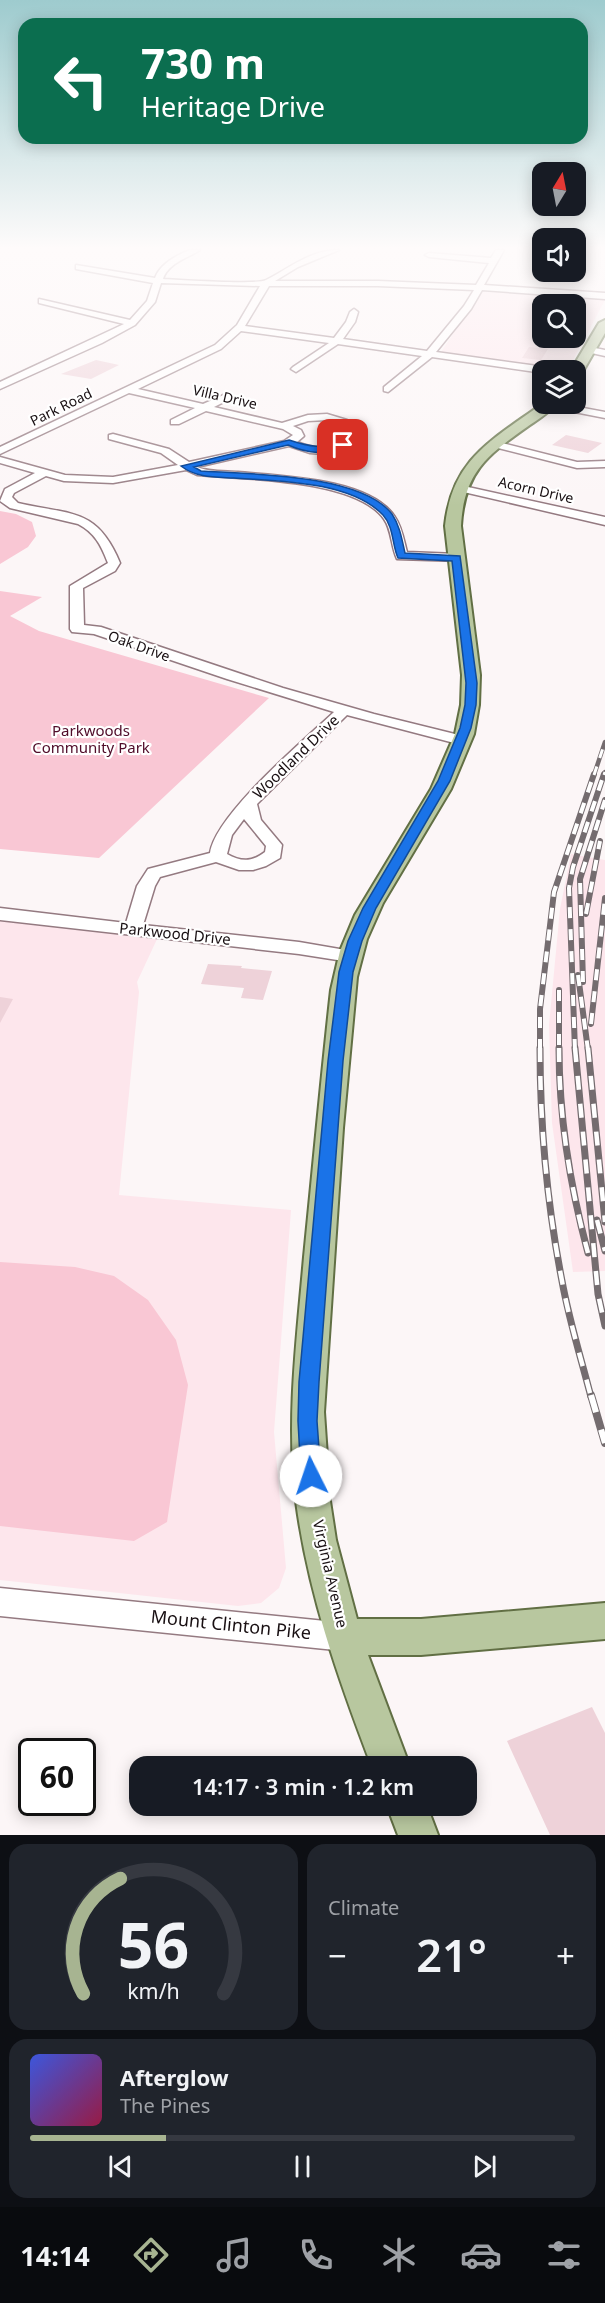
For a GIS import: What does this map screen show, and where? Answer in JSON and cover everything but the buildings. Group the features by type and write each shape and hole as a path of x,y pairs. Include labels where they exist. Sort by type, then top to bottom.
{"main road":[{"path":"584,360 598,336"},
{"name":"Virginia Avenue","path":"387,1756 329,1585 309,1461 308,1421 313,1328 336,1061 350,956 378,891 438,792 462,740 469,713 471,683 453,513 459,488 472,466 494,444 536,414"},
{"name":"Mount Clinton Pike","path":"345,1636 421,1637 605,1621"},
{"path":"411,1816 418,1835"}],"street":[{"path":"1,384 108,336"},
{"name":"Park Road","path":"0,451 206,354 232,336"},
{"path":"302,336 532,368"},
{"path":"296,369 341,336"},
{"path":"388,389 429,355 445,336"},
{"path":"590,350 605,353"},
{"name":"Villa Drive","path":"129,390 283,426"},
{"path":"175,422 226,397"},
{"path":"586,411 605,415"},
{"path":"283,426 299,418 318,417 343,422 351,429 344,444 332,449 308,449 289,442"},
{"path":"0,460 66,478 101,480 137,477 289,442 298,437 299,433 283,426"},
{"path":"113,437 161,450 199,473 296,480 347,491 369,501 387,514 395,530 401,556 457,558"},
{"path":"494,444 578,465 605,464"},
{"name":"Oak Drive","path":"44,473 9,491 6,501 14,506 65,517 90,526 99,533 114,562 111,568 76,586 77,628 96,630 202,668 343,711 462,740"},
{"name":"Acorn Drive","path":"459,488 605,521"},
{"name":"Woodland Drive","path":"249,803 253,821 274,845 274,854 265,861 252,866 233,864 218,856 224,834 249,803 343,711"},
{"path":"133,929 146,886 154,873 218,856"},
{"name":"Parkwood Drive","path":"0,914 299,948 350,956"},
{"name":"Mount Clinton Pike","path":"0,1602 345,1636"}],"shaded area":[{"path":"452,336 532,336 532,348 580,348 573,360 532,360 532,366 444,355 441,352"},
{"path":"571,854 605,860 605,1271 573,1272 552,1123 549,1025 560,909"},
{"path":"0,921 158,937 137,982 139,992 119,1195 291,1210 274,1432 286,1568 279,1588 261,1603 238,1606 0,1580"}],"green space":[{"path":"0,511 16,514 32,522 36,536 28,547 0,564"},
{"name":"Parkwoods Community Park","path":"0,591 42,597 10,616 39,631 269,698 99,858 0,849"},
{"path":"0,1262 75,1267 114,1276 148,1300 176,1340 188,1385 167,1522 134,1541 0,1526"}],"railway":[{"path":"594,775 605,742"},
{"path":"540,1048 540,1009 554,892 594,774"},
{"path":"575,1050 569,888 573,867 604,774"},
{"path":"583,982 580,879 605,800"},
{"path":"586,914 600,841"},
{"path":"591,1024 605,898"},
{"path":"578,975 588,1050"},
{"path":"559,990 559,1048"},
{"path":"540,1048 543,1136 552,1223 568,1310 591,1397"},
{"path":"559,1048 563,1126 576,1203 588,1253"},
{"path":"575,1048 598,1294 605,1326"},
{"path":"588,1048 605,1222"},
{"path":"597,1220 605,1251"},
{"path":"591,1395 605,1443"}],"route":[{"path":"311,1476 308,1421 309,1382 343,990 355,941 369,908 444,781 466,728 471,683 457,558 401,556 399,542 387,514 369,501 347,491 282,478 199,473 186,466 289,442 311,450 332,449 343,445"}]}
